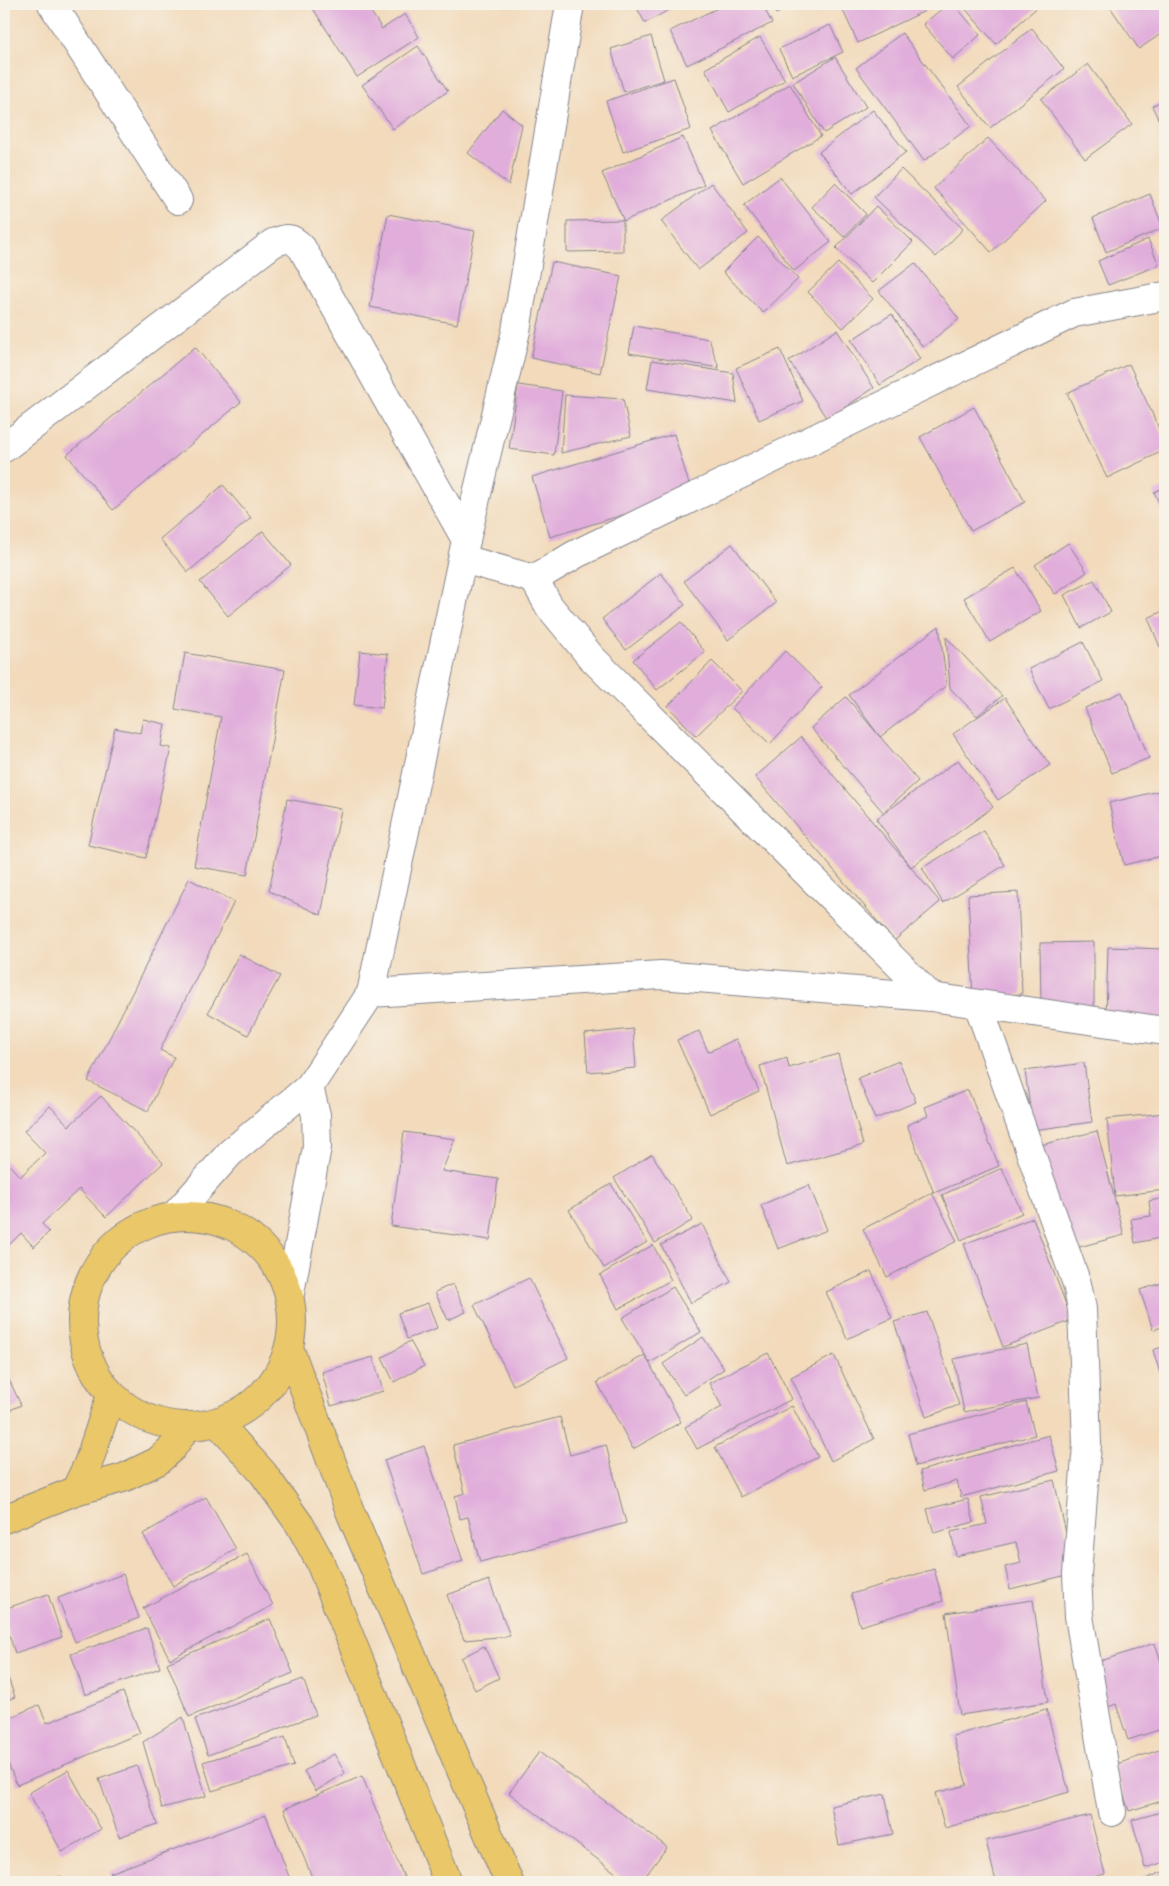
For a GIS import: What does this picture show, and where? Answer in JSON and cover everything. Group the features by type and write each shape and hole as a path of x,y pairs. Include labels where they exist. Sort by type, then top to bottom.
{"main road":[{"path":"174,1216 212,1218 246,1233 273,1260 290,1293 292,1321 290,1348 274,1381 249,1407 217,1422 188,1427 159,1423 133,1412 110,1395 94,1371 83,1344 81,1314 87,1286 101,1260 121,1239 146,1224 174,1216"},
{"path":"290,1348 351,1514 509,1882"},
{"path":"75,1491 88,1464 110,1395"},
{"path":"217,1422 263,1473 300,1525 319,1560 448,1882"},
{"path":"4,1519 75,1491 123,1478 158,1461 173,1447 188,1427"}],"street":[{"path":"52,4 178,200"},
{"path":"174,1216 230,1153 309,1087 371,993 465,549 516,331 570,4"},
{"path":"4,448 273,244 285,239 295,240 302,248 465,549 534,579 548,606 591,657 931,997"},
{"path":"534,579 576,554 1074,313 1165,296"},
{"path":"371,993 661,975 931,997 1165,1031"},
{"path":"978,1004 1077,1284 1082,1309 1087,1444 1077,1574 1078,1616 1112,1812"},
{"path":"290,1293 316,1147 316,1115 309,1087"}],"building":[{"path":"310,4 366,4 382,29 405,14 419,37 357,77"},
{"path":"635,4 680,4 645,23"},
{"path":"726,4 762,4 772,23 687,65 670,31"},
{"path":"770,4 795,4 776,14"},
{"path":"840,4 922,4 925,11 858,43"},
{"path":"948,4 954,4 980,35 953,59 923,24"},
{"path":"961,4 1041,4 996,44"},
{"path":"1108,4 1165,4 1165,31 1139,49"},
{"path":"830,25 843,52 792,76 779,49"},
{"path":"1032,28 1064,69 990,128 958,87"},
{"path":"902,33 971,126 924,161 856,68"},
{"path":"651,36 664,80 624,92 611,49"},
{"path":"760,37 785,80 729,112 705,69"},
{"path":"418,46 448,91 393,129 362,85"},
{"path":"835,57 866,107 824,133 793,83"},
{"path":"1088,64 1132,124 1085,159 1041,99"},
{"path":"674,78 691,129 623,152 606,101"},
{"path":"790,84 821,136 743,183 712,131"},
{"path":"1165,99 1165,133 1152,106"},
{"path":"502,109 522,125 509,185 468,153"},
{"path":"873,110 906,152 852,194 819,152"},
{"path":"683,137 704,185 624,221 602,173"},
{"path":"988,138 1046,201 991,252 934,188"},
{"path":"901,169 963,229 936,257 874,197"},
{"path":"780,177 831,242 794,271 744,205"},
{"path":"711,183 748,233 698,270 661,221"},
{"path":"835,183 866,214 844,237 812,207"},
{"path":"1150,194 1163,228 1106,252 1093,218"},
{"path":"876,206 913,242 872,283 836,248"},
{"path":"388,214 475,231 457,324 370,307"},
{"path":"623,220 623,251 567,252 567,221"},
{"path":"758,237 798,279 763,313 723,272"},
{"path":"1148,239 1159,265 1108,285 1098,261"},
{"path":"552,262 621,276 600,373 531,358"},
{"path":"838,263 873,299 843,328 808,292"},
{"path":"915,263 959,319 923,347 879,291"},
{"path":"892,314 920,359 880,385 851,340"},
{"path":"634,326 709,339 719,368 629,353"},
{"path":"837,330 874,388 827,419 789,361"},
{"path":"195,347 241,402 113,510 67,455"},
{"path":"780,349 803,401 759,420 736,368"},
{"path":"652,360 733,373 737,403 647,389"},
{"path":"1129,364 1165,441 1165,450 1107,478 1067,393"},
{"path":"518,385 562,391 554,455 509,449"},
{"path":"565,395 623,399 631,436 561,453"},
{"path":"974,407 1025,502 971,531 920,437"},
{"path":"674,434 692,494 550,537 532,477"},
{"path":"223,485 251,518 188,572 160,539"},
{"path":"1165,487 1165,516 1154,492"},
{"path":"263,531 291,565 228,616 200,582"},
{"path":"1068,543 1087,572 1055,594 1035,565"},
{"path":"732,544 776,603 728,640 684,581"},
{"path":"1015,568 1041,611 990,642 964,598"},
{"path":"661,573 685,605 626,650 602,619"},
{"path":"1094,580 1111,612 1081,628 1064,595"},
{"path":"1165,610 1165,645 1160,647 1148,618"},
{"path":"681,622 705,652 657,690 633,660"},
{"path":"939,626 947,685 880,737 849,695"},
{"path":"946,637 1002,696 977,716 950,688"},
{"path":"1083,642 1103,681 1049,709 1029,669"},
{"path":"360,651 388,654 382,708 354,705"},
{"path":"785,651 822,687 770,744 732,708"},
{"path":"185,653 285,670 247,875 194,866 221,717 175,709"},
{"path":"712,661 742,691 696,736 668,706"},
{"path":"1122,692 1149,758 1112,773 1085,708"},
{"path":"846,697 918,781 883,812 811,728"},
{"path":"1005,698 1050,765 998,800 953,734"},
{"path":"143,719 165,724 161,746 171,748 146,858 88,845 115,728 140,733"},
{"path":"801,737 940,902 894,941 755,777"},
{"path":"958,760 993,807 911,867 876,819"},
{"path":"1159,791 1165,817 1165,855 1124,865 1109,803"},
{"path":"287,799 341,809 321,915 269,891"},
{"path":"984,831 1005,865 943,903 922,868"},
{"path":"189,879 234,902 160,1050 174,1057 148,1111 88,1081"},
{"path":"1018,892 1022,994 973,997 968,895"},
{"path":"1094,942 1094,1008 1041,1009 1040,943"},
{"path":"1108,947 1165,949 1165,1019 1106,1017"},
{"path":"239,954 280,976 248,1035 208,1013"},
{"path":"633,1029 636,1068 588,1072 585,1034"},
{"path":"699,1031 708,1052 736,1039 759,1091 710,1114 677,1040"},
{"path":"838,1054 863,1145 787,1166 760,1066 787,1058 789,1068"},
{"path":"899,1061 916,1102 875,1119 858,1078"},
{"path":"1084,1063 1092,1122 1033,1130 1025,1071"},
{"path":"968,1090 999,1166 934,1193 907,1125 928,1116 925,1107"},
{"path":"101,1096 163,1163 106,1217 79,1189 42,1224 49,1232 34,1247 21,1233 4,1250 4,1159 20,1177 45,1153 24,1131 50,1106 69,1126"},
{"path":"1165,1113 1165,1190 1115,1196 1107,1119"},
{"path":"1097,1131 1124,1235 1068,1250 1041,1145"},
{"path":"404,1132 455,1139 442,1171 498,1179 490,1240 391,1226"},
{"path":"652,1154 693,1220 655,1243 614,1178"},
{"path":"1002,1168 1022,1213 961,1240 942,1195"},
{"path":"611,1184 647,1242 604,1268 569,1210"},
{"path":"809,1185 827,1230 778,1249 761,1205"},
{"path":"932,1193 957,1241 887,1277 863,1229"},
{"path":"1165,1198 1165,1237 1135,1243 1131,1219 1151,1216 1149,1201"},
{"path":"1033,1218 1072,1320 1003,1347 964,1244"},
{"path":"702,1224 731,1282 691,1303 661,1245"},
{"path":"653,1245 671,1280 618,1309 600,1275"},
{"path":"871,1271 892,1318 847,1339 826,1292"},
{"path":"529,1278 568,1358 513,1385 474,1305"},
{"path":"1165,1282 1165,1326 1153,1330 1140,1290"},
{"path":"453,1284 466,1312 448,1320 435,1292"},
{"path":"673,1287 701,1332 650,1363 622,1318"},
{"path":"428,1303 437,1328 407,1339 398,1313"},
{"path":"927,1312 959,1405 926,1417 894,1322"},
{"path":"703,1337 724,1369 684,1395 663,1364"},
{"path":"410,1341 424,1366 394,1382 382,1358"},
{"path":"1027,1344 1038,1398 964,1412 954,1359"},
{"path":"1165,1346 1165,1390 1153,1350"},
{"path":"768,1353 792,1399 697,1449 685,1427 722,1407 709,1383"},
{"path":"645,1355 681,1422 633,1449 597,1382"},
{"path":"834,1355 874,1439 831,1461 791,1377"},
{"path":"373,1357 383,1391 331,1406 322,1372"},
{"path":"4,1369 21,1405 4,1413"},
{"path":"1026,1402 1035,1435 916,1466 908,1434"},
{"path":"792,1406 818,1457 741,1497 715,1447"},
{"path":"560,1417 570,1455 606,1445 626,1523 480,1562 468,1517 460,1519 455,1496 465,1493 453,1445"},
{"path":"1049,1435 1059,1471 961,1497 957,1481 925,1490 920,1471"},
{"path":"424,1446 463,1561 423,1574 384,1460"},
{"path":"1054,1480 1075,1573 1010,1589 1005,1567 1021,1563 1016,1542 956,1556 951,1532 987,1524 981,1497"},
{"path":"206,1497 236,1549 173,1586 143,1534"},
{"path":"968,1499 974,1522 934,1533 927,1509"},
{"path":"247,1554 273,1605 170,1659 143,1608"},
{"path":"934,1569 943,1601 860,1626 851,1594"},
{"path":"123,1574 139,1618 75,1642 58,1598"},
{"path":"489,1580 510,1636 464,1640 447,1595"},
{"path":"48,1594 62,1637 15,1653 4,1619 4,1609"},
{"path":"1033,1600 1048,1702 960,1715 946,1613"},
{"path":"270,1619 293,1673 189,1717 167,1663"},
{"path":"147,1628 160,1668 85,1695 71,1654"},
{"path":"1155,1643 1165,1674 1165,1728 1128,1740 1116,1704 1106,1708 1092,1664"},
{"path":"484,1646 499,1678 475,1690 461,1658"},
{"path":"4,1667 15,1697 4,1701"},
{"path":"303,1679 316,1715 208,1755 195,1719"},
{"path":"123,1692 140,1733 17,1785 4,1754 4,1720 39,1705 47,1723"},
{"path":"1046,1709 1069,1792 945,1828 935,1793 967,1785 953,1736"},
{"path":"183,1717 206,1796 162,1808 143,1742"},
{"path":"285,1737 294,1766 212,1791 203,1762"},
{"path":"1165,1748 1165,1800 1129,1811 1114,1765"},
{"path":"539,1752 667,1847 641,1882 628,1882 509,1793"},
{"path":"334,1754 345,1773 316,1791 304,1771"},
{"path":"137,1766 157,1824 119,1837 99,1779"},
{"path":"68,1770 101,1829 62,1852 29,1793"},
{"path":"362,1776 406,1882 314,1882 284,1809"},
{"path":"885,1794 893,1834 839,1845 831,1806"},
{"path":"1165,1811 1165,1862 1145,1868 1132,1820"},
{"path":"266,1815 291,1882 114,1882 110,1873"},
{"path":"1090,1815 1105,1874 1072,1882 996,1882 986,1841"},
{"path":"1165,1871 1165,1882 1143,1882 1143,1880"},
{"path":"61,1876 63,1882 42,1882"}]}
